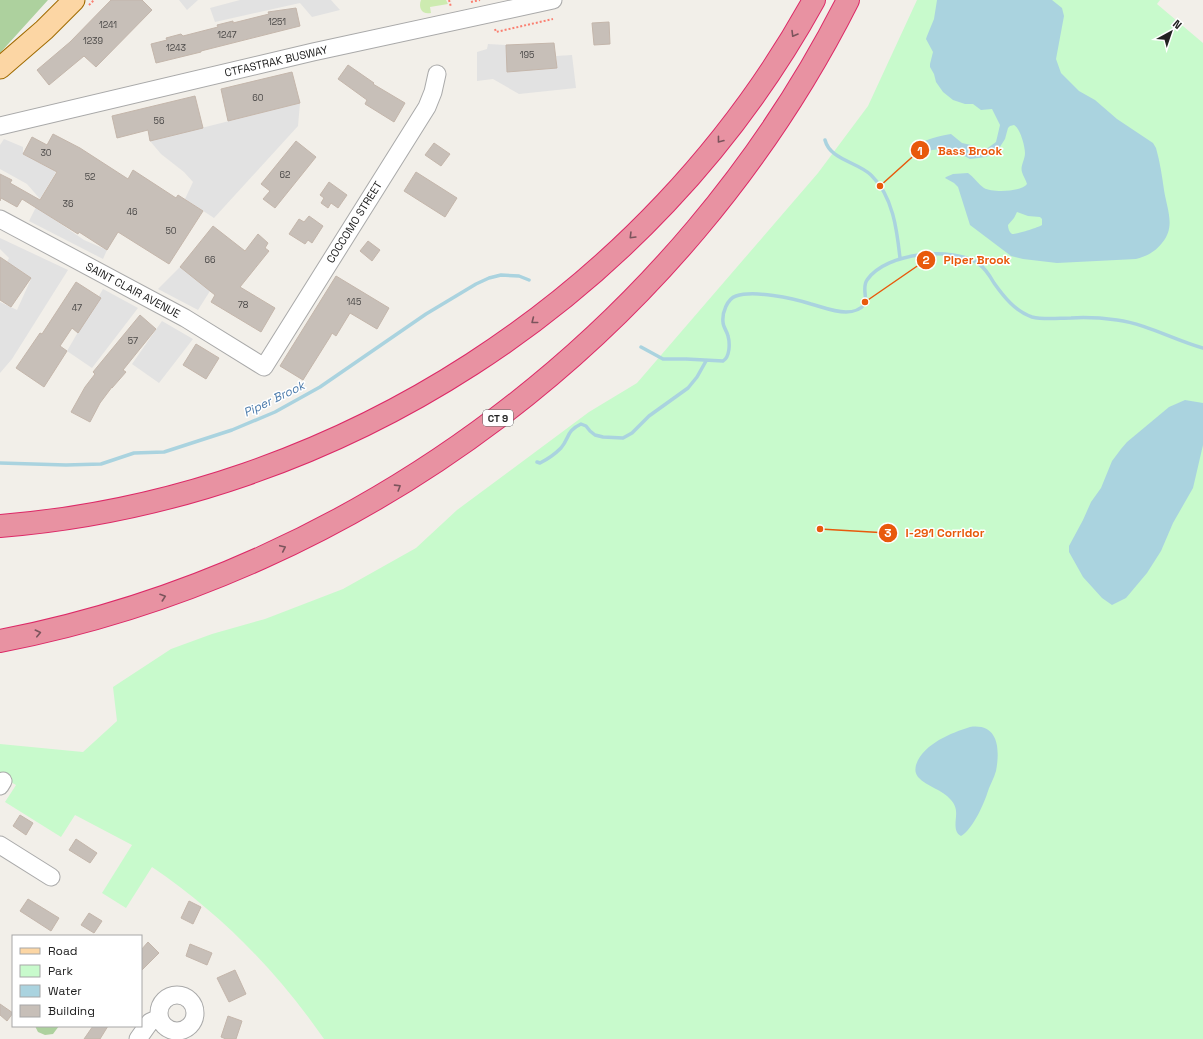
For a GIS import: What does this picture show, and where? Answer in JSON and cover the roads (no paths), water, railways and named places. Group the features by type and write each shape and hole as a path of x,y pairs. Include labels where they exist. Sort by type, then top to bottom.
{"highway":[{"path":"0,526 58,520 113,510 178,495 250,473 366,425 429,391 479,360 526,327 581,283 631,238 673,194 715,146 749,102 788,44 814,0"},
{"name":"CT 9","path":"0,641 73,625 146,603 207,581 270,554 388,493 432,465 501,416 552,375 598,334 650,282 692,235 742,171 777,121 823,47 848,0"}],"main road":[{"path":"0,68 38,35 74,0"}],"street":[{"name":"CTFASTRAK BUSWAY","path":"0,126 313,52 553,0"},
{"name":"COCCOMO STREET","path":"264,367 427,107 434,92 437,74"},
{"name":"SAINT CLAIR AVENUE","path":"0,218 185,318 264,367"},
{"path":"0,845 51,876"},
{"path":"138,1039 150,1022 160,1018"}],"water":[{"path":"937,0 1052,0 1062,8 1064,16 1056,59 1061,73 1079,91 1095,100 1117,119 1153,143 1156,148 1170,224 1166,237 1157,249 1136,259 1057,263 1023,259 1011,256 970,225 958,187 945,178 953,174 968,173 988,190 1007,191 1024,187 1027,184 1022,174 1022,165 1025,156 1024,146 1020,133 1014,125 1008,128 1005,139 998,150 986,157 970,159 950,148 932,150 920,155 915,153 915,148 922,142 951,134 962,143 971,145 980,150 985,150 996,142 1000,125 992,109 981,110 973,104 965,104 953,100 943,92 936,82 930,67 933,52 926,39 934,19","holes":["1017,212 1028,216 1040,217 1042,219 1042,225 1012,234 1008,225"]},
{"path":"1185,400 1203,403 1203,445 1193,488 1173,523 1161,551 1147,573 1126,598 1112,605 1102,598 1083,577 1069,552 1069,546 1091,502 1101,488 1112,461 1121,449 1127,442 1169,407"},
{"path":"970,727 987,729 992,734 997,747 998,755 996,771 980,811 969,829 961,836 958,834 956,828 956,809 953,802 943,793 918,777 915,768 920,758 931,745 946,736"}],"waterway":[{"path":"825,140 832,152 871,175 878,183 893,214 900,258"},
{"name":"Piper Brook","path":"641,347 663,359 723,361 727,356 729,346 728,336 723,324 723,315 730,300 736,296 744,294 763,294 794,299 842,312 852,312 865,304 866,283 876,271 889,263 904,258 937,254 968,258 979,264 986,270 1010,303 1020,311 1032,317 1046,319 1100,318 1117,320 1139,325 1203,348"},
{"name":"Piper Brook","path":"0,463 66,465 101,464 134,453 164,452 232,430 275,412 320,387 426,314 476,284 489,278 501,275 519,276 529,280"},
{"path":"537,462 540,463 549,458 561,448 570,432 581,424 586,426 595,435 603,437 623,438 632,433 649,416 688,388 697,377 706,361"}],"place":[{"name":"Bass Brook","path":"880,186"},
{"name":"Piper Brook","path":"865,302"},
{"name":"I-291 Corridor","path":"820,529"}]}
